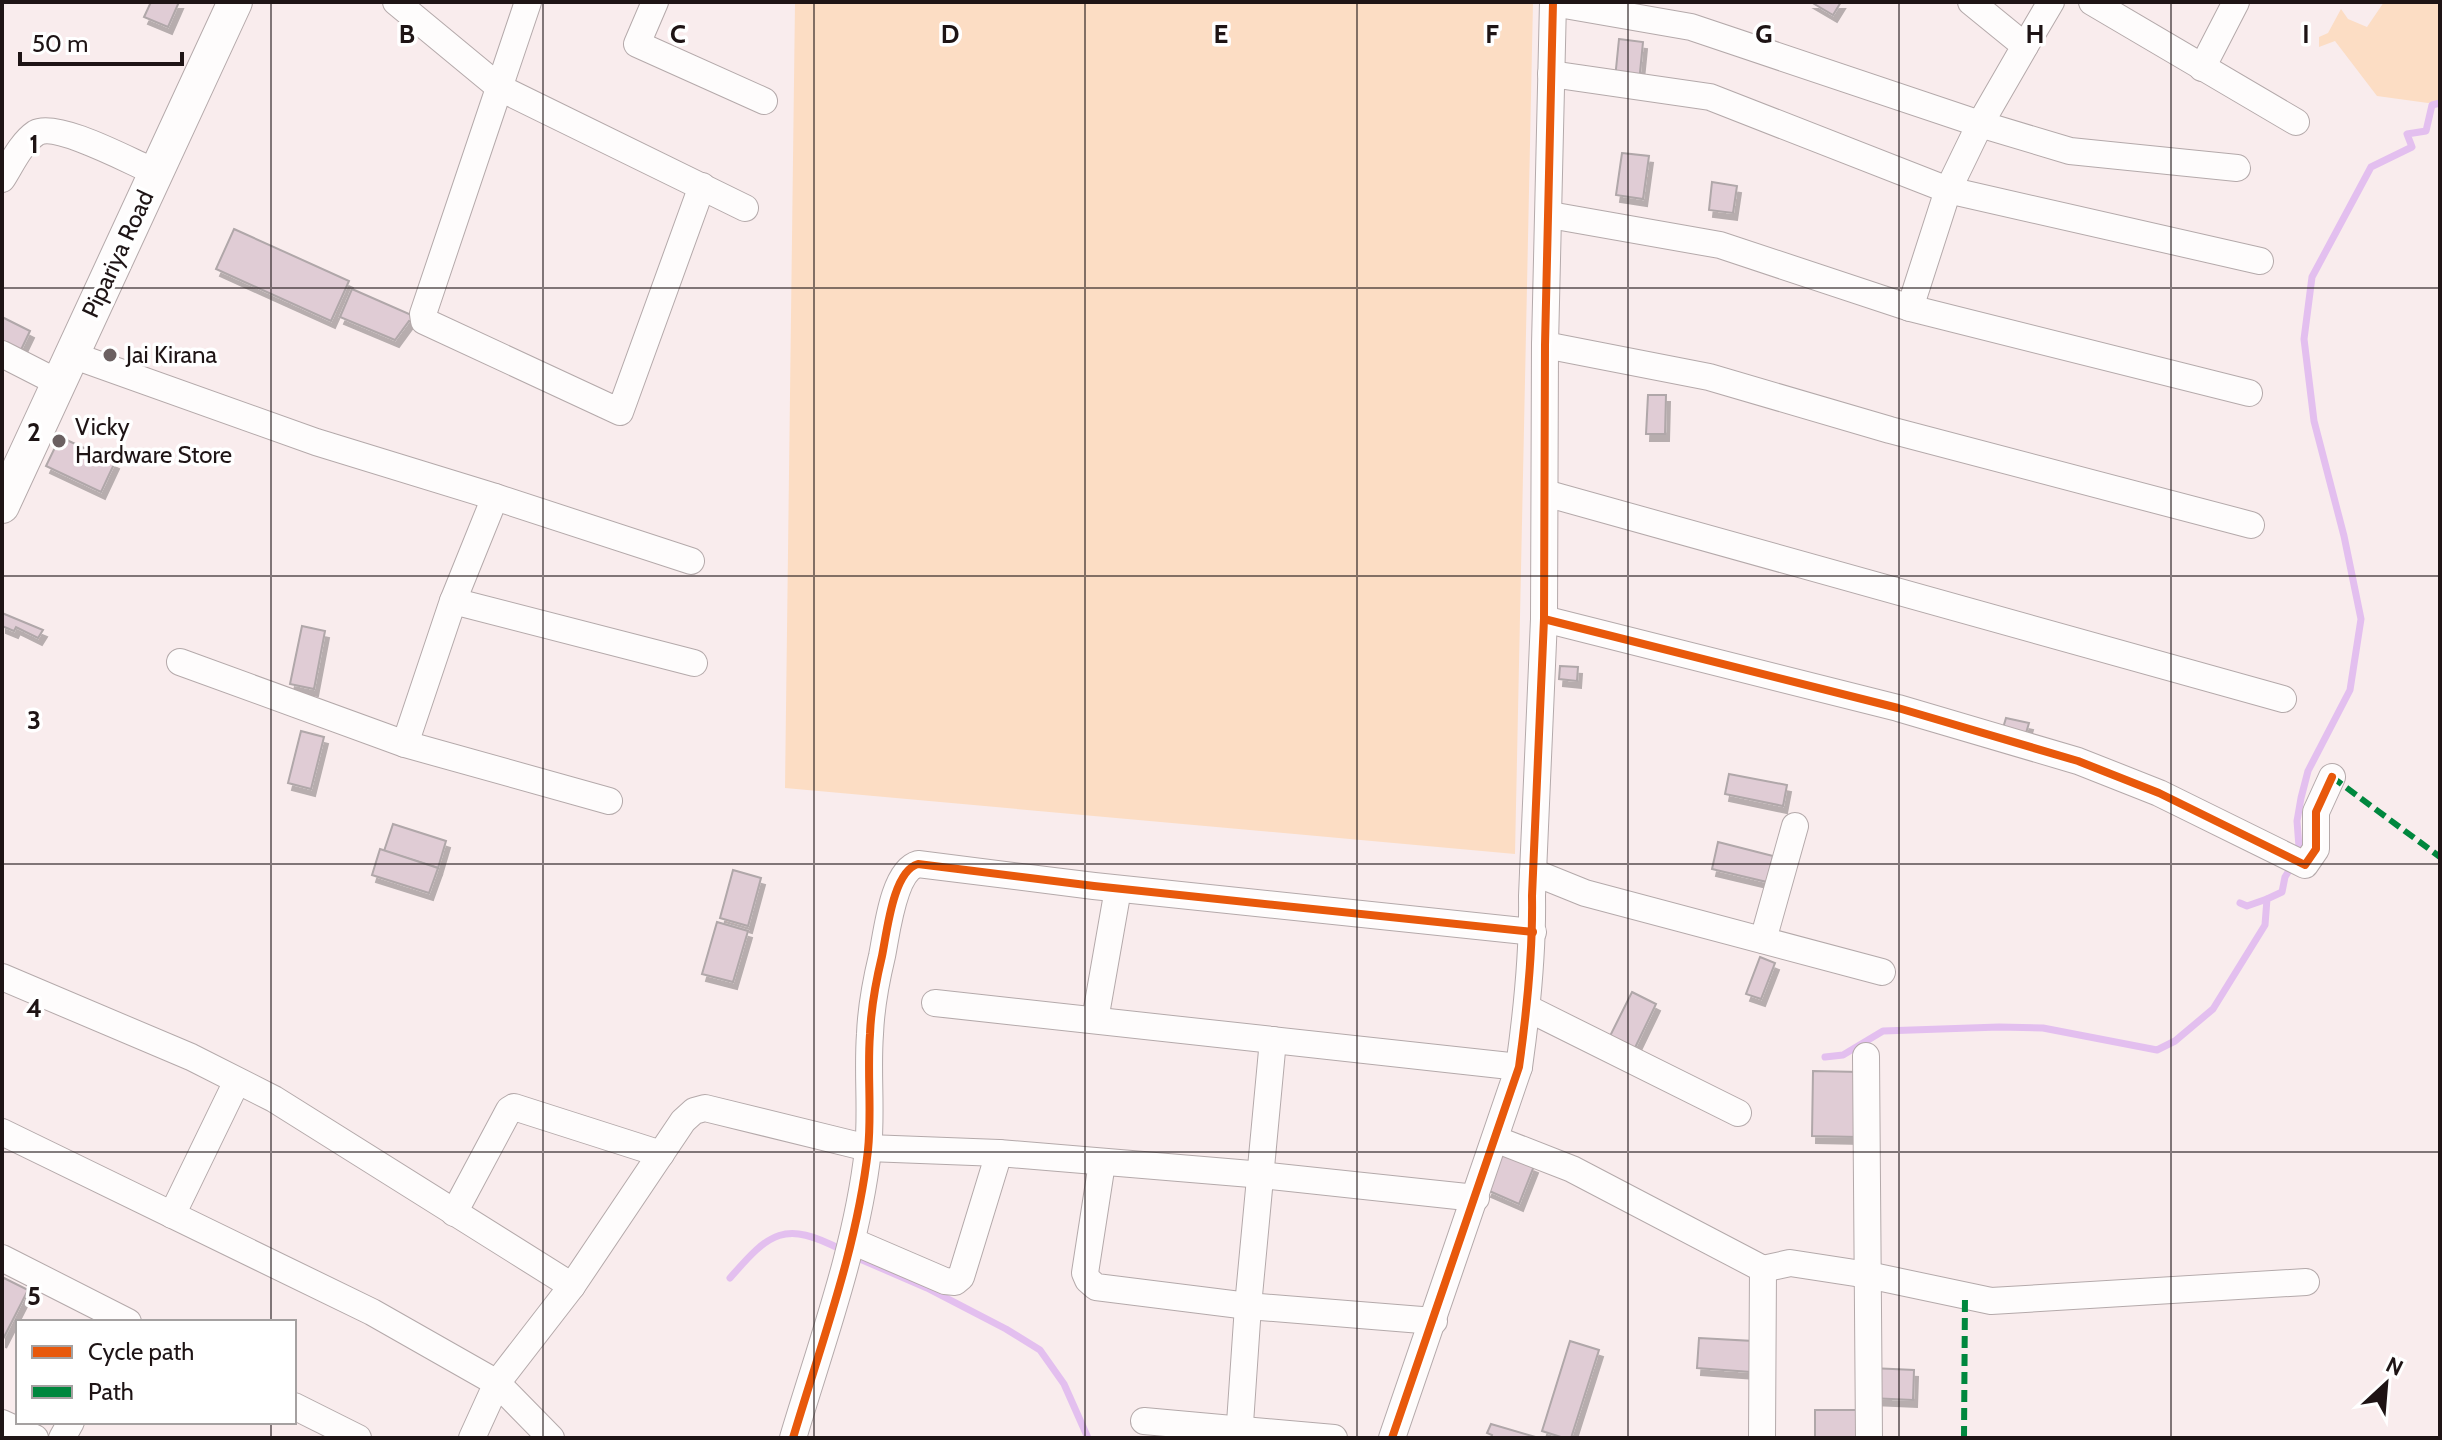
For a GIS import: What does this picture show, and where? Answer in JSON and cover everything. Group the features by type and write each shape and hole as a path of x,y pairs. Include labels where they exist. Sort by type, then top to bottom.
{"main road":[{"name":"Pipariya Road","path":"2,506 144,167 221,2"},
{"name":"Pipariya Road","path":"2,473 59,366 235,2"}],"street":[{"path":"396,2 500,88 745,208"},
{"path":"528,2 423,314 424,321 620,412 702,186"},
{"path":"655,2 637,44 764,101"},
{"path":"1971,2 2025,46"},
{"path":"1910,308 1948,190 1980,124 2051,2"},
{"path":"2092,2 2296,122"},
{"path":"2202,68 2236,2"},
{"path":"1392,1438 1519,1067 1527,1008 1533,932 1544,619 1545,345 1553,3 1691,27 2070,151 2237,168"},
{"path":"1551,74 1710,97 1948,190 2260,261"},
{"path":"2,179 29,140 38,132 48,130 81,140 144,167"},
{"path":"1550,215 1720,245 1910,308 2249,393"},
{"path":"1545,345 1709,377 1890,430 2251,525"},
{"path":"2,354 59,366 316,442 691,561"},
{"path":"1545,493 2283,699"},
{"path":"405,744 453,601 495,497"},
{"path":"453,601 694,663"},
{"path":"1544,619 1898,708 2078,761 2159,793 2305,865 2316,849 2316,812 2332,777"},
{"path":"180,662 405,744 609,801"},
{"path":"1763,940 1795,826"},
{"path":"793,1438 849,1249 868,1148 872,1014 878,969 896,893 909,867 918,864 1118,889 1533,932"},
{"path":"1533,872 1585,893 1882,972"},
{"path":"1095,1020 1118,889"},
{"path":"2,977 191,1057 274,1099 572,1286"},
{"path":"935,1003 1519,1067"},
{"path":"1527,1008 1738,1113"},
{"path":"1239,1434 1273,1040"},
{"path":"1866,1056 1869,1438"},
{"path":"172,1215 237,1081"},
{"path":"454,1213 509,1110 514,1107 661,1154"},
{"path":"472,1438 497,1383 572,1286 683,1121 694,1111 705,1108 868,1148 999,1153 1260,1175 1476,1198"},
{"path":"2,1132 372,1312 497,1383 551,1438"},
{"path":"1495,1139 1572,1169 1763,1269 1790,1263 1868,1275 1991,1301 2306,1282"},
{"path":"849,1249 955,1282 961,1277 999,1153"},
{"path":"1102,1163 1085,1273 1092,1284 1101,1289 1248,1306 1434,1321"},
{"path":"2,1258 124,1320"},
{"path":"1762,1438 1763,1269"},
{"path":"296,1407 358,1438"},
{"path":"1144,1421 1239,1434 1334,1438"},
{"path":"2,1423 35,1438"}],"shaded area":[{"path":"795,2 1533,2 1515,854 785,788"},
{"path":"2384,2 2440,2 2440,101 2428,103 2377,96 2335,41 2319,47 2319,37 2328,33 2341,9 2348,19 2367,27"}],"building":[{"path":"151,2 179,2 168,27 144,17"},
{"path":"1811,2 1841,2 1833,15"},
{"path":"1619,39 1643,42 1639,82 1615,79"},
{"path":"1622,153 1649,156 1643,199 1616,195"},
{"path":"1712,182 1737,186 1733,213 1709,210"},
{"path":"234,229 349,281 331,321 216,269"},
{"path":"352,289 416,317 414,323 409,321 395,340 340,317"},
{"path":"2,317 30,331 18,356 2,348"},
{"path":"1648,395 1666,395 1665,434 1646,434"},
{"path":"60,437 115,462 101,492 46,466"},
{"path":"2,613 43,630 38,638 16,627 14,631 2,626"},
{"path":"302,626 325,631 314,689 290,684"},
{"path":"1560,666 1578,667 1577,681 1559,679"},
{"path":"2006,718 2029,723 2026,733 2003,728"},
{"path":"301,731 324,737 311,789 288,783"},
{"path":"1729,774 1787,785 1783,806 1725,794"},
{"path":"393,824 446,841 438,868 384,851"},
{"path":"1718,842 1773,856 1767,882 1712,869"},
{"path":"380,849 438,868 429,893 372,875"},
{"path":"733,870 761,878 748,926 720,918"},
{"path":"717,922 748,931 733,982 702,974"},
{"path":"1760,957 1775,963 1761,999 1746,994"},
{"path":"1632,992 1656,1004 1631,1056 1606,1044"},
{"path":"1813,1071 1859,1072 1858,1137 1812,1136"},
{"path":"1503,1153 1534,1166 1519,1204 1487,1190"},
{"path":"4,1278 28,1290 2,1341 2,1282"},
{"path":"1699,1338 1753,1341 1751,1372 1697,1368"},
{"path":"1570,1341 1599,1350 1571,1438 1564,1438 1542,1431"},
{"path":"1871,1368 1914,1370 1913,1400 1870,1398"},
{"path":"1815,1410 1859,1410 1859,1438 1815,1438"},
{"path":"1491,1424 1539,1438 1491,1438 1492,1435 1487,1433"}],"waterway":[{"path":"2299,847 2297,821 2308,771 2350,690 2361,619 2344,536 2314,421 2304,339 2312,277 2371,167 2412,147 2407,134 2426,131 2432,105 2440,103"},
{"path":"1825,1057 1843,1055 1883,1031 1999,1027 2043,1028 2157,1050 2175,1041 2213,1009 2265,925 2267,899 2282,892 2290,869"},
{"path":"2240,903 2247,906 2267,899"},
{"path":"730,1278 756,1250 779,1236 806,1235 842,1250"},
{"path":"853,1256 927,1288 1040,1350 1064,1384 1088,1438"}],"marked path":[{"path":"2332,777 2440,857"},
{"path":"1964,1438 1965,1295"}],"cycle path":[{"path":"1392,1438 1519,1067 1525,1024 1532,939 1544,619 1545,345 1553,2"},
{"path":"1544,619 1898,708 2078,761 2159,793 2305,865 2316,849 2316,812 2332,777"},
{"path":"793,1438 856,1223 868,1150 871,1014 892,904 909,869 918,864 1094,886 1533,932"}],"place":[{"name":"Jai Kirana","path":"110,355"},
{"name":"Vicky Hardware Store","path":"59,441"}]}
